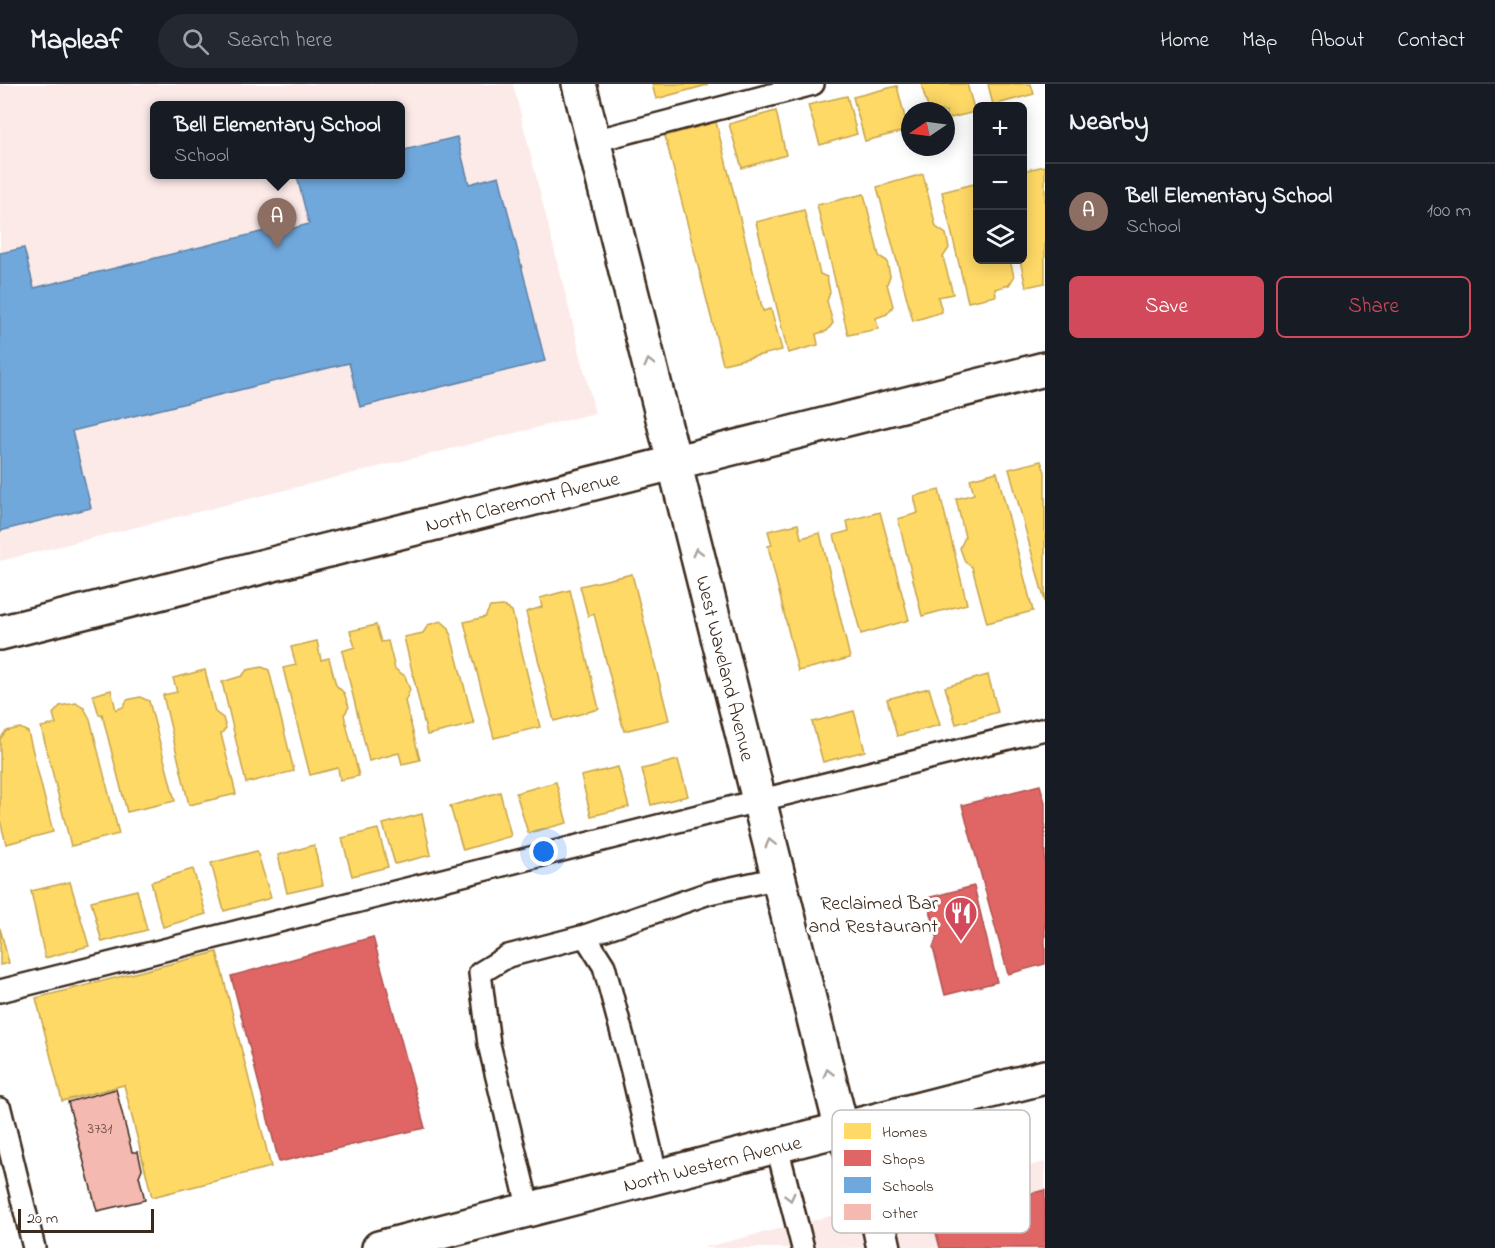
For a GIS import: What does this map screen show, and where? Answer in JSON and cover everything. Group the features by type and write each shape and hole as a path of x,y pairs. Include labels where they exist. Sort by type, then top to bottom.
{"street":[{"name":"West Waveland Avenue","path":"579,84 837,1110"},
{"name":"North Claremont Avenue","path":"0,633 1045,369"},
{"name":"North Western Avenue","path":"919,1110 1045,1077"},
{"name":"North Western Avenue","path":"379,1248 832,1133"},
{"name":"West Waveland Avenue","path":"881,1233 884,1248"}],"lane":[{"path":"594,141 813,84"},
{"path":"0,991 1045,729"},
{"path":"529,1210 489,1044 480,973 508,956 585,936 709,893 779,878"},
{"path":"585,936 603,966 632,1071 657,1178"},
{"path":"0,1109 34,1248"},
{"path":"777,1147 803,1248"}],"shaded area":[{"path":"0,84 513,84 595,413 0,561"},
{"path":"1045,1162 1045,1248 702,1248 832,1215 832,1233 1030,1233 1030,1166"}],"building: Homes":[{"path":"652,84 706,84 707,85 656,99"},
{"path":"921,84 967,84 973,112 955,117 955,102 926,102"},
{"path":"988,84 1031,84 1034,94 1004,102 992,102"},
{"path":"897,86 901,102 901,132 865,141 853,97"},
{"path":"847,96 857,134 820,145 808,105"},
{"path":"776,111 786,155 742,168 729,124"},
{"path":"716,122 763,311 771,309 782,350 723,364 665,136"},
{"path":"1045,166 1045,283 1026,287 1021,264 1027,264 1027,170"},
{"path":"923,174 936,227 946,234 949,248 943,257 953,294 938,297 942,312 913,321 877,187"},
{"path":"973,184 973,264 1011,264 1014,277 1009,285 995,289 996,296 968,302 942,192"},
{"path":"864,194 879,256 887,261 890,276 887,284 893,306 887,314 876,318 878,329 848,335 817,205"},
{"path":"804,210 820,274 827,277 830,292 827,301 833,323 827,331 816,334 818,345 788,353 756,222"},
{"path":"1041,461 1045,472 1045,602 1009,469"},
{"path":"997,472 1033,611 987,623 972,567 965,562 960,548 965,537 956,499 974,494 970,479"},
{"path":"939,490 967,604 922,616 898,519 918,513 914,496"},
{"path":"880,512 909,620 861,634 834,535 849,531 847,521"},
{"path":"798,524 801,538 820,533 850,658 798,671 768,546 772,545 768,531"},
{"path":"632,574 669,720 624,731 594,614 588,616 580,586"},
{"path":"570,590 599,709 554,721 526,612 542,607 540,598"},
{"path":"503,606 512,611 540,727 494,738 464,622 485,617 490,607"},
{"path":"441,621 449,628 474,724 427,735 404,637 423,633 428,625"},
{"path":"376,625 381,642 388,641 395,669 405,676 410,690 405,701 420,760 402,764 399,753 369,761 342,651 355,647 350,631"},
{"path":"317,641 321,660 329,658 336,685 344,693 349,707 344,715 359,776 340,780 338,768 310,775 283,668 296,665 291,647"},
{"path":"262,667 269,670 294,771 246,783 222,682 242,676 247,670"},
{"path":"205,670 215,712 223,718 226,728 221,734 236,794 189,805 163,695 177,692 173,678"},
{"path":"988,675 998,712 956,724 945,687"},
{"path":"929,688 940,725 897,736 887,699"},
{"path":"111,690 116,710 123,707 127,700 140,697 149,701 175,801 127,812 102,714 99,715 93,695"},
{"path":"76,703 84,708 90,719 119,834 71,846 41,727 56,724 53,714 60,706"},
{"path":"854,711 865,751 823,762 812,722"},
{"path":"20,728 28,732 53,832 6,844 0,820 0,739 6,731"},
{"path":"678,760 688,796 651,805 642,769"},
{"path":"618,767 629,807 591,816 581,776"},
{"path":"556,782 567,823 528,833 516,793"},
{"path":"500,792 511,836 463,850 450,806"},
{"path":"422,814 431,855 395,864 383,824"},
{"path":"378,829 388,867 352,876 342,838"},
{"path":"314,845 323,885 287,893 278,855"},
{"path":"257,851 271,898 224,911 211,863"},
{"path":"193,869 206,914 163,927 151,882"},
{"path":"70,882 89,946 45,958 31,891"},
{"path":"137,890 147,930 102,942 91,901"},
{"path":"0,928 9,963 0,965"},
{"path":"217,952 271,1167 152,1197 124,1085 62,1101 36,998"}],"building: Shops":[{"path":"1040,785 1045,802 1045,964 1008,974 962,805"},
{"name":"Reclaimed Bar and Restaurant","path":"974,886 997,982 945,995 933,947 937,937 927,898"},
{"path":"373,937 425,1128 279,1162 231,976"},
{"path":"1045,1190 1045,1248 940,1248 936,1233 1030,1233 1030,1194"}],"building: Schools":[{"path":"457,137 469,184 499,176 545,361 360,407 349,363 72,431 91,508 0,531 0,253 24,248 34,288 281,227 282,231 309,224 298,179 405,179 405,150"}],"building: Other":[{"path":"116,1089 132,1152 138,1152 142,1169 139,1176 145,1200 97,1211 68,1102"}],"place":[{"name":"Bell Elementary School","path":"277,248"},
{"name":"Reclaimed Bar and Restaurant","path":"961,942"}]}
